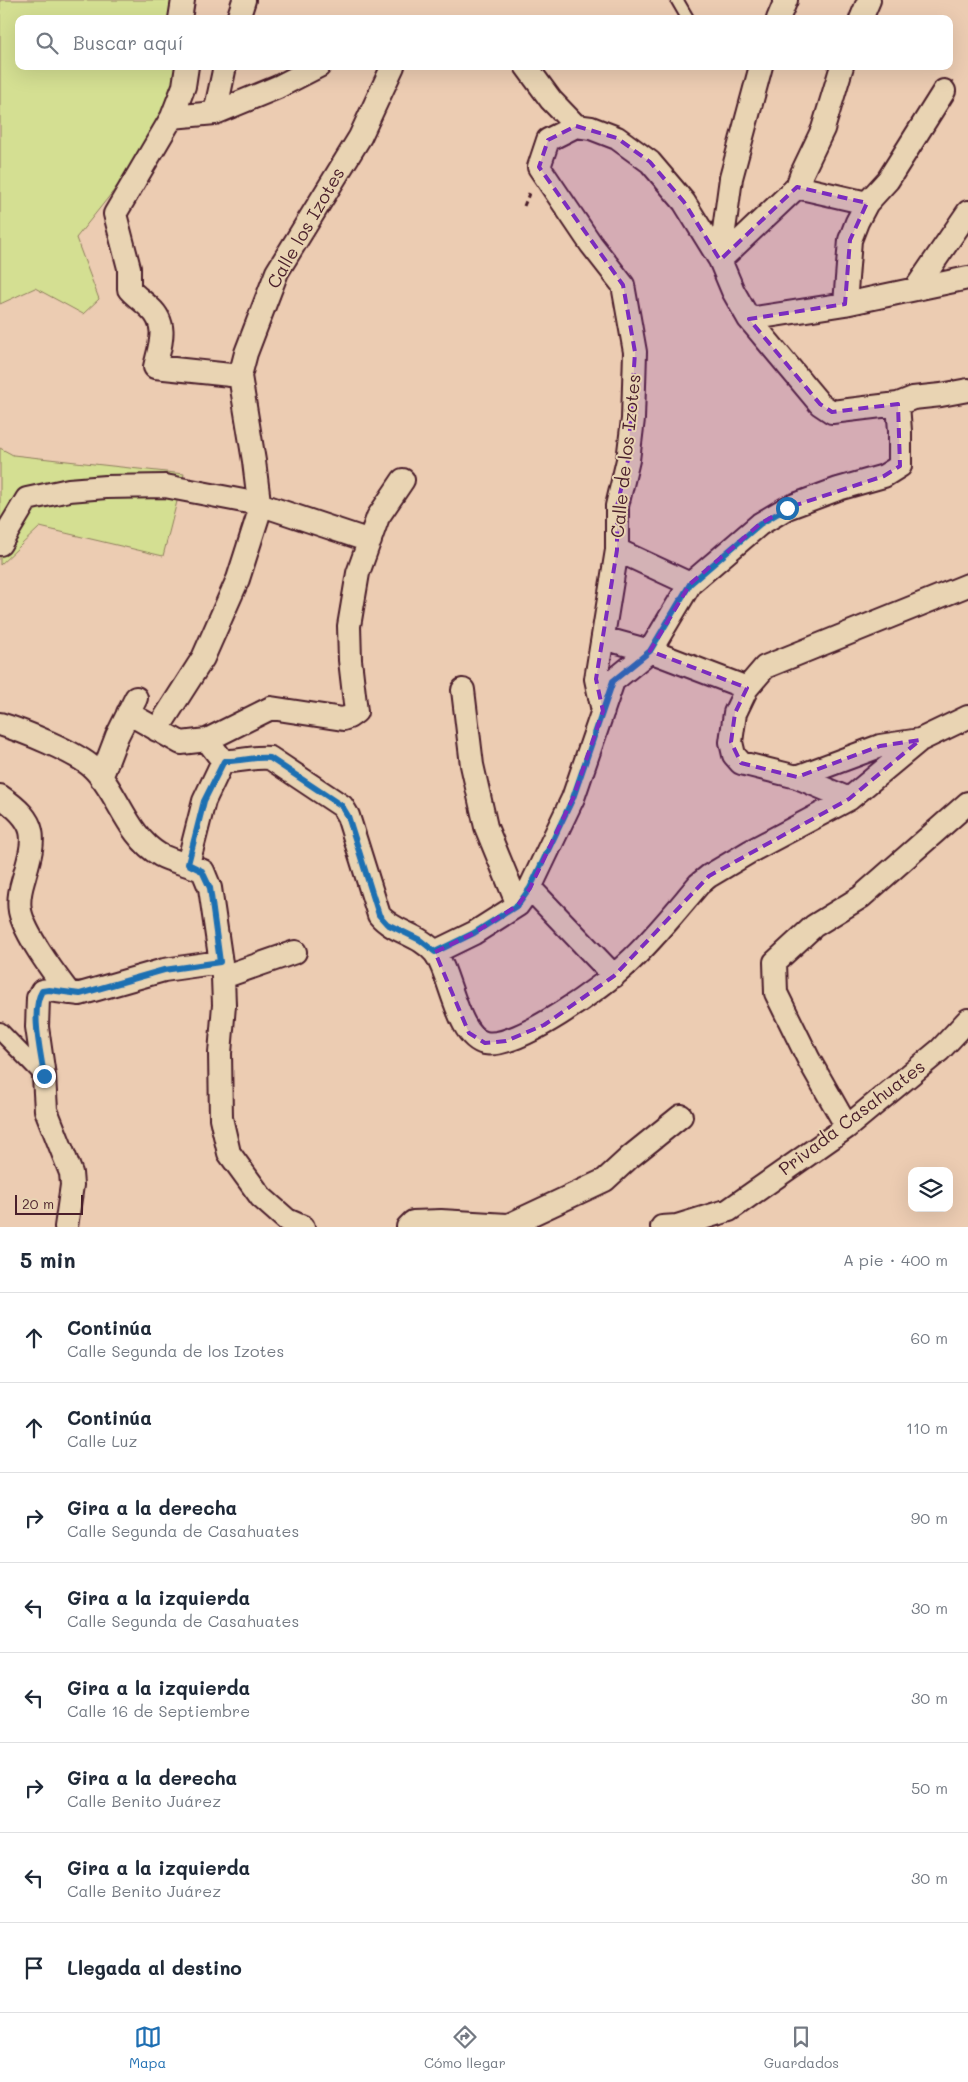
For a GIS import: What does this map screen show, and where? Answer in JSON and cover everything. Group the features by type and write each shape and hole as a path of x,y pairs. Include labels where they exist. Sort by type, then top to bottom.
{"street":[{"path":"181,15 183,0"},
{"path":"239,15 244,0"},
{"path":"780,15 786,0"},
{"path":"863,15 869,0"},
{"path":"186,70 184,86 172,117 116,214 129,268 129,289 152,309 160,321 163,333 155,367 240,376"},
{"path":"216,113 224,70"},
{"path":"172,117 216,113 278,87 311,70"},
{"name":"Calle los Izotes","path":"157,730 203,658 238,579 260,510 240,376 246,353 277,272 360,137 391,70"},
{"path":"529,70 550,100 576,126 591,128 617,138 650,162 684,202 720,260 733,291 749,319 820,404 832,412 898,404 913,398 941,396 968,390"},
{"path":"720,260 731,178 759,70"},
{"path":"720,260 797,187 823,128 841,70"},
{"path":"845,304 850,240 857,222 867,203 888,180 944,91"},
{"name":"Calle de los Izotes","path":"576,126 548,140 539,167 591,244 623,285 635,352 633,419 628,460 617,506 616,550 596,679 603,711"},
{"path":"797,187 867,203"},
{"path":"916,288 968,212"},
{"path":"749,319 845,304 968,278"},
{"path":"435,952 474,933 524,896 573,798 613,681 650,651 690,584 760,524 787,508 893,472 900,466 898,404"},
{"path":"101,778 132,705 157,730 181,743 206,740 271,708 343,719 356,712 350,660 349,626 358,573 378,517 403,480"},
{"path":"0,544 28,499 69,490 165,486 259,504 370,541"},
{"path":"616,550 690,584"},
{"path":"849,800 796,777 741,763 734,755 731,742 736,714 747,688 765,667 968,585"},
{"path":"603,638 650,651 747,688"},
{"path":"463,690 472,765 486,827 524,896 614,976"},
{"path":"206,740 224,761 238,762 260,757 270,758 342,806 348,816 379,915 387,924 420,940 435,952 460,1014 470,1033 485,1043 506,1041 544,1024 614,976 709,876 849,800 920,740 968,717"},
{"path":"0,724 80,758 101,778 119,808 140,837 160,855 188,864 202,871 210,888 222,970 224,1006 220,1053 221,1118 229,1153 261,1197 287,1220 303,1227"},
{"path":"796,777 880,746 920,740"},
{"path":"188,864 204,801 224,761"},
{"path":"0,796 13,805 22,815 31,830 33,840 19,897 20,913 45,960 68,993"},
{"path":"847,1126 809,1060 776,993 775,962 814,926 861,897 968,803"},
{"path":"66,1227 72,1185 71,1174 46,1110 44,1076 37,1027 38,998 42,991 49,990 80,994 164,970 222,970 295,952"},
{"name":"Privada Casahuates","path":"662,1227 677,1226 729,1210 847,1126 940,1050 968,1020"},
{"path":"0,1031 44,1076"},
{"path":"511,1224 605,1180 681,1116"},
{"path":"408,1227 413,1222 441,1221 539,1227"}],"lane":[{"path":"677,0 686,15"}],"highlighted area":[{"path":"576,126 617,138 650,162 684,202 720,260 797,187 867,203 850,240 845,304 749,319 820,404 832,412 898,404 900,466 884,476 787,508 760,524 690,584 650,651 747,688 735,713 731,742 741,763 797,777 880,746 920,740 849,799 709,876 614,976 544,1025 506,1041 485,1043 469,1033 435,952 474,933 518,905 530,888 573,798 603,711 596,679 617,550 617,506 628,460 635,352 623,285 539,167 548,140"}],"green space":[{"path":"0,0 181,0 178,15 15,15 15,70 178,70 178,83 131,169 76,238 99,299 83,314 35,288 0,304"},
{"path":"0,448 13,455 184,474 163,556 40,527 0,565"}],"route":[{"path":"44,1076 37,1027 38,998 42,991 49,990 80,994 164,970 220,962 210,888 202,871 188,864 204,801 224,761 238,762 260,757 270,758 342,806 348,816 379,915 387,924 420,940 435,952 474,933 518,905 530,888 573,798 613,681 650,651 690,584 760,524 787,508"}]}
